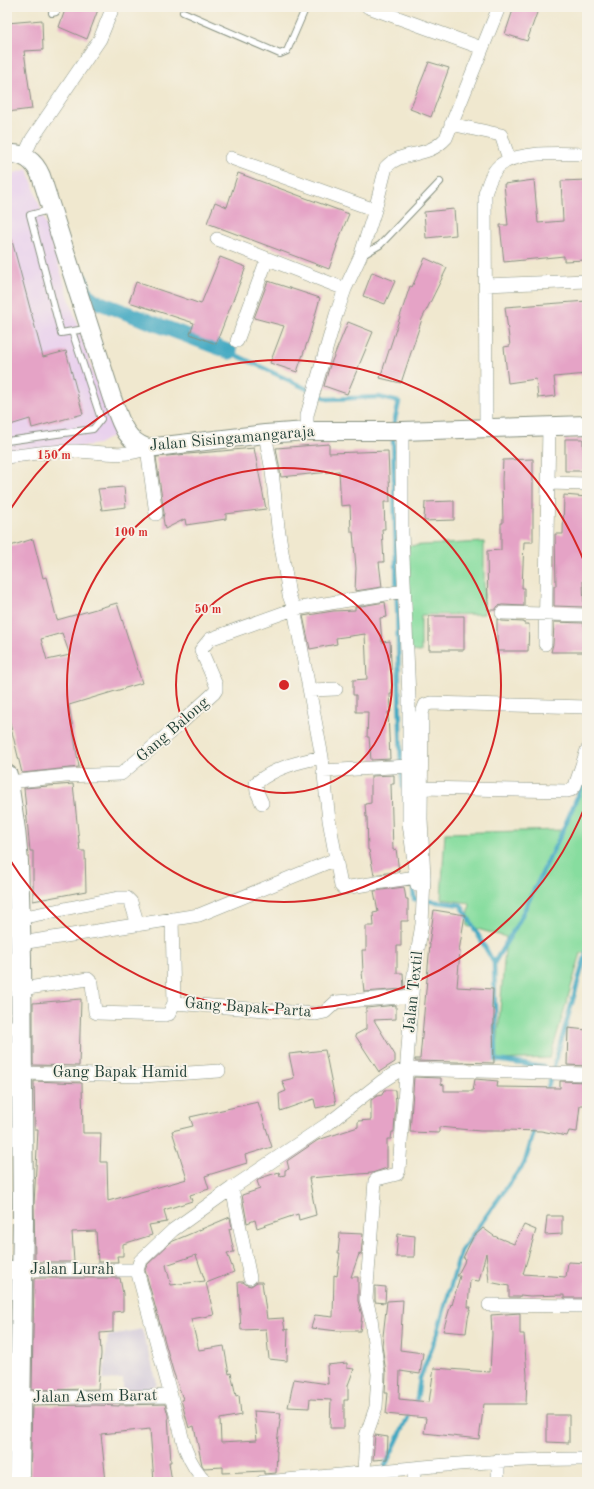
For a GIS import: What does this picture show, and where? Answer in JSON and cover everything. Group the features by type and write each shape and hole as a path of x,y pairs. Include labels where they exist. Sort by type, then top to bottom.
{"main road":[{"name":"Jalan Sisingamangaraja","path":"12,151 37,167 41,176 112,398 126,432 138,445 147,448 266,434 307,423 394,431 587,425"},
{"path":"8,780 15,830 20,918 20,943 14,1027 22,1073 15,1270 14,1398 19,1482"}],"street":[{"path":"12,151 32,139 100,39 113,7"},
{"path":"307,423 315,385 345,289 360,257 375,210 386,167 391,162 405,156 426,152 440,144 446,138 499,7"},
{"path":"371,8 482,48"},
{"path":"451,124 501,135 509,159"},
{"path":"486,428 486,194 490,179 498,167 509,159 521,156 587,154"},
{"path":"231,158 375,210"},
{"path":"217,238 345,289"},
{"path":"237,341 267,259"},
{"path":"486,285 587,281"},
{"path":"545,644 549,427"},
{"path":"394,431 402,533 408,698 409,823 418,902 422,915"},
{"path":"266,434 272,471 278,527 289,595 294,609 310,690 322,758 329,820 341,886 343,888 416,877"},
{"path":"7,457 76,451 118,454 134,452 147,448 156,514"},
{"path":"548,483 587,484"},
{"path":"294,609 404,591"},
{"name":"Gang Balong","path":"8,780 121,774 180,724 216,690 216,685 201,650 210,639 294,609"},
{"path":"502,613 587,615"},
{"path":"310,690 336,689"},
{"name":"Jalan Textil","path":"364,1472 366,1436 376,1407 378,1374 371,1318 366,1299 375,1181 377,1179 397,1174 399,1170 413,980 422,924 424,878 421,819 422,713 425,705 431,703 587,707"},
{"path":"422,788 572,790 575,786 587,750"},
{"path":"262,803 257,792 256,783 265,776 292,763 322,758"},
{"path":"323,771 408,766"},
{"path":"20,943 199,915 336,859"},
{"path":"20,918 118,898 127,898 131,902 138,924"},
{"path":"172,919 174,1003"},
{"name":"Gang Bapak Parta","path":"16,986 88,979 92,983 95,1012 164,1015 171,1013 174,1003 316,1014 324,1012 336,1002 412,996"},
{"path":"208,1482 201,1478 192,1464 185,1448 137,1270 140,1261 173,1230 232,1188 278,1159 329,1123 381,1082 395,1073 406,1069 587,1074"},
{"name":"Gang Bapak Hamid","path":"22,1073 142,1076 219,1071"},
{"path":"232,1188 250,1278"},
{"name":"Jalan Lurah","path":"15,1270 137,1270"},
{"path":"489,1305 587,1306"},
{"name":"Jalan Asem Barat","path":"14,1398 170,1396"},
{"path":"262,1482 318,1480 364,1472 498,1460 587,1459"},
{"path":"498,1460 498,1482"},
{"path":"414,1468 414,1482"}],"lane":[{"path":"52,13 56,12 59,7"},
{"path":"183,12 280,54 287,51 306,7"},
{"path":"360,257 380,245 440,182"},
{"path":"52,209 30,215 61,334 89,327"},
{"path":"7,441 93,429 101,419 72,331"}],"shaded area":[{"path":"28,169 95,379 118,433 98,444 7,458 7,175"},
{"path":"142,1329 157,1383 152,1392 123,1393 123,1379 103,1380 108,1336"}],"green space":[{"path":"484,542 484,614 421,615 421,652 409,651 405,546"},
{"path":"587,774 587,952 581,953 550,1058 496,1060 506,937 467,926 470,903 441,899 445,833 563,830"}],"building":[{"path":"66,7 99,7 87,39 59,27"},
{"path":"514,7 539,7 527,41 505,34"},
{"path":"42,20 43,50 24,51 32,109 7,112 7,23"},
{"path":"429,62 449,68 431,117 410,109"},
{"path":"238,173 349,214 336,246 329,269 207,223 215,202 227,207"},
{"path":"534,180 538,223 563,221 561,181 587,180 587,260 564,261 564,256 504,262 500,225 508,225 504,184"},
{"path":"454,209 456,235 426,238 424,212"},
{"path":"11,237 43,357 66,351 83,414 32,428 30,419 7,426 7,238"},
{"path":"220,257 246,267 216,344 190,334 194,323 129,302 136,282 201,304"},
{"path":"425,258 447,268 422,319 401,383 380,378 410,286 412,287"},
{"path":"372,272 395,281 385,304 363,296"},
{"path":"268,281 320,298 297,372 270,363 284,326 254,318"},
{"path":"587,301 587,374 554,377 556,396 538,398 536,379 508,383 504,347 510,346 505,307"},
{"path":"348,322 373,332 347,394 324,386 329,368"},
{"path":"565,439 583,439 583,448 587,448 587,471 565,471"},
{"path":"329,444 329,453 388,451 390,502 384,502 385,529 382,529 384,562 379,562 382,587 355,591 356,568 353,532 351,532 350,505 341,506 339,471 281,477 276,448"},
{"path":"254,448 266,509 226,514 226,519 186,525 185,519 165,529 156,457"},
{"path":"533,459 533,542 524,542 522,588 524,588 524,606 502,605 498,606 495,610 488,610 487,551 501,550 501,523 503,523 503,460"},
{"path":"124,487 126,507 102,510 98,489"},
{"path":"564,495 587,497 587,581 583,581 584,607 554,606 554,586 556,586 555,534 563,534"},
{"path":"454,501 454,520 424,521 425,502"},
{"path":"33,539 43,578 46,577 57,620 117,603 142,683 69,705 79,767 22,773 7,711 7,547","holes":["62,633 70,655 47,660 41,639"]},
{"path":"385,602 387,617 380,618 382,642 390,641 392,694 390,694 391,712 388,712 390,759 371,760 369,737 367,737 368,712 356,712 356,695 353,695 353,680 367,679 365,634 336,638 337,644 310,649 303,616 333,611 355,610 355,607"},
{"path":"429,616 464,616 464,650 429,650"},
{"path":"497,619 502,621 524,622 524,624 529,624 528,651 497,651"},
{"path":"554,622 584,623 584,626 587,626 587,652 551,652"},
{"path":"394,775 394,784 391,784 393,850 396,849 399,871 374,875 368,850 365,804 371,803 371,776"},
{"path":"73,784 80,851 85,851 86,891 33,901 33,851 30,851 24,788"},
{"path":"404,887 406,899 408,899 408,921 401,921 401,946 397,946 397,973 403,973 404,989 364,992 362,950 366,950 366,926 374,926 373,913 378,912 374,891"},
{"path":"434,910 465,915 459,951 457,987 493,989 492,1009 494,1009 494,1063 415,1061 415,1059 420,1059 429,944"},
{"path":"81,999 79,1066 33,1065 33,1003"},
{"path":"396,1005 396,1019 374,1020 395,1055 395,1062 379,1072 355,1035 366,1029 366,1008"},
{"path":"568,1028 587,1030 587,1066 567,1065"},
{"path":"325,1050 336,1104 316,1108 314,1099 280,1111 279,1094 286,1091 282,1081 294,1078 289,1054"},
{"path":"414,1077 441,1078 441,1084 444,1085 444,1091 473,1091 475,1079 498,1081 497,1087 560,1088 560,1081 587,1082 587,1105 580,1105 577,1132 569,1131 567,1136 541,1131 480,1131 439,1127 439,1133 410,1132"},
{"path":"34,1081 82,1083 83,1133 101,1133 100,1162 107,1162 108,1201 187,1179 172,1131 193,1126 190,1117 258,1102 272,1147 245,1155 247,1163 205,1176 209,1189 190,1195 192,1201 164,1210 167,1222 149,1225 152,1235 123,1244 123,1256 117,1256 118,1262 98,1262 96,1231 72,1232 74,1262 35,1262 34,1204 38,1130 35,1130"},
{"path":"384,1090 395,1090 396,1103 394,1132 392,1132 391,1139 387,1139 387,1168 372,1173 309,1178 316,1215 299,1220 298,1214 257,1228 255,1220 247,1223 242,1195 260,1189 257,1181 261,1178 279,1172 280,1176 285,1175 285,1170 289,1169 287,1161 318,1140 358,1127 358,1121 371,1120 371,1100 382,1095"},
{"path":"547,1216 562,1216 562,1234 545,1235"},
{"path":"230,1217 232,1228 229,1229 234,1252 227,1253 234,1272 206,1283 214,1315 191,1319 199,1350 224,1346 229,1374 231,1373 236,1396 239,1395 241,1415 220,1419 221,1442 257,1440 254,1411 281,1413 276,1451 276,1473 264,1474 264,1471 223,1473 223,1467 204,1468 202,1465 194,1426 189,1428 181,1400 183,1399 173,1371 145,1270 147,1265 171,1242","holes":["196,1255 205,1281 171,1285 166,1265"]},
{"path":"524,1225 536,1230 523,1274 566,1277 568,1262 587,1263 587,1298 564,1298 564,1295 520,1295 520,1297 509,1297 509,1286 489,1282 486,1253 479,1281 470,1280 468,1307 471,1307 466,1333 443,1331 460,1276 457,1276 464,1263 465,1258 463,1258 473,1237 483,1228 494,1236 514,1244"},
{"path":"340,1233 363,1234 361,1255 359,1254 351,1277 358,1277 358,1301 362,1315 360,1331 338,1331 311,1328 315,1315 333,1317 334,1275 337,1276 340,1253 338,1253"},
{"path":"398,1234 415,1236 414,1257 396,1257"},
{"path":"120,1278 123,1294 123,1311 113,1312 113,1332 100,1333 101,1354 98,1389 32,1390 34,1279"},
{"path":"238,1282 243,1282 251,1286 257,1282 262,1282 267,1319 283,1318 285,1330 288,1329 287,1361 269,1359 266,1329 241,1330"},
{"path":"375,1286 386,1287 385,1303 375,1302"},
{"path":"403,1300 400,1350 423,1353 420,1374 400,1371 399,1399 429,1402 434,1368 490,1372 492,1334 491,1315 520,1313 520,1334 524,1334 527,1375 526,1404 484,1404 479,1439 424,1433 426,1418 386,1414 388,1393 385,1393 386,1373 382,1345 387,1301"},
{"path":"347,1363 347,1368 354,1369 348,1385 348,1400 344,1400 344,1428 330,1428 331,1400 310,1399 309,1408 288,1407 294,1379 328,1384 327,1365"},
{"path":"165,1404 168,1415 171,1462 169,1462 172,1482 154,1482 150,1429 101,1434 106,1482 30,1482 32,1406 119,1406"},
{"path":"547,1415 569,1415 569,1443 547,1442"},
{"path":"375,1435 388,1437 387,1459 373,1460"}],"waterway":[{"path":"81,280 86,294 95,301 230,352"},
{"path":"230,352 328,399 379,397 399,402 393,428"},
{"path":"393,435 401,768 403,787"},
{"path":"544,1067 496,1060 494,963 518,923 563,830 587,774"},
{"path":"413,884 414,899 461,905 494,963"},
{"path":"546,1094 587,950"},
{"path":"414,1405 417,1399 420,1378 437,1334 461,1251 525,1162 536,1125"},
{"path":"385,1466 411,1411"}]}
